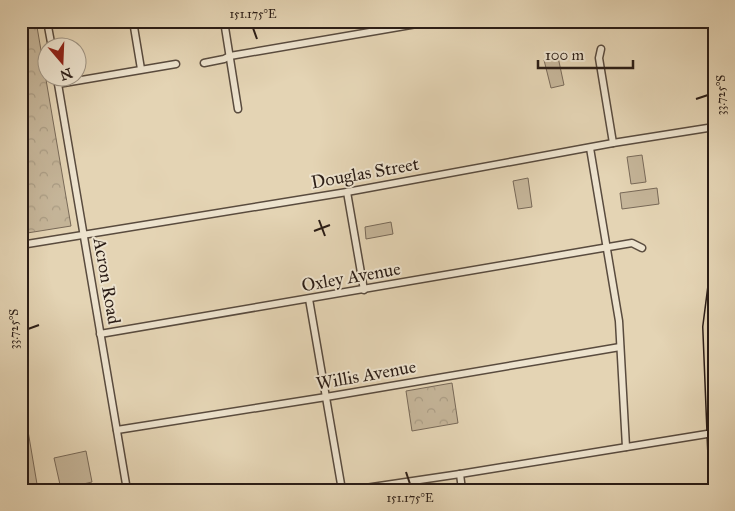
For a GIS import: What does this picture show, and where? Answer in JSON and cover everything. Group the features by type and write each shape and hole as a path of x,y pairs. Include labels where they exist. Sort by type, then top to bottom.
{"highway":[{"path":"714,288 709,327 714,451"}],"street":[{"path":"47,21 50,38"},
{"path":"133,21 141,69"},
{"path":"224,21 238,109"},
{"path":"204,63 230,56 431,22"},
{"path":"601,49 599,58 613,143"},
{"path":"88,77 176,64"},
{"name":"Acron Road","path":"59,88 127,490"},
{"name":"Douglas Street","path":"21,245 347,192 613,143 714,127"},
{"path":"590,148 619,321 626,447"},
{"path":"347,192 364,290"},
{"name":"Oxley Avenue","path":"100,334 632,243 642,248"},
{"path":"309,299 342,490"},
{"name":"Willis Avenue","path":"117,430 620,347"},
{"path":"353,490 713,433"},
{"path":"460,474 462,490"}],"green space":[{"path":"21,21 36,21 39,38 38,88 47,88 71,226 21,234"},
{"path":"558,57 564,85 551,88 544,60"},
{"path":"642,155 646,182 631,184 627,157"},
{"path":"528,178 532,207 518,209 513,181"},
{"path":"657,188 659,204 622,209 620,193"},
{"path":"391,222 393,234 366,239 365,227"},
{"path":"452,383 458,423 412,431 406,391"},
{"path":"28,431 38,490 21,490 21,432"},
{"path":"86,451 92,482 61,489 54,458"}]}
